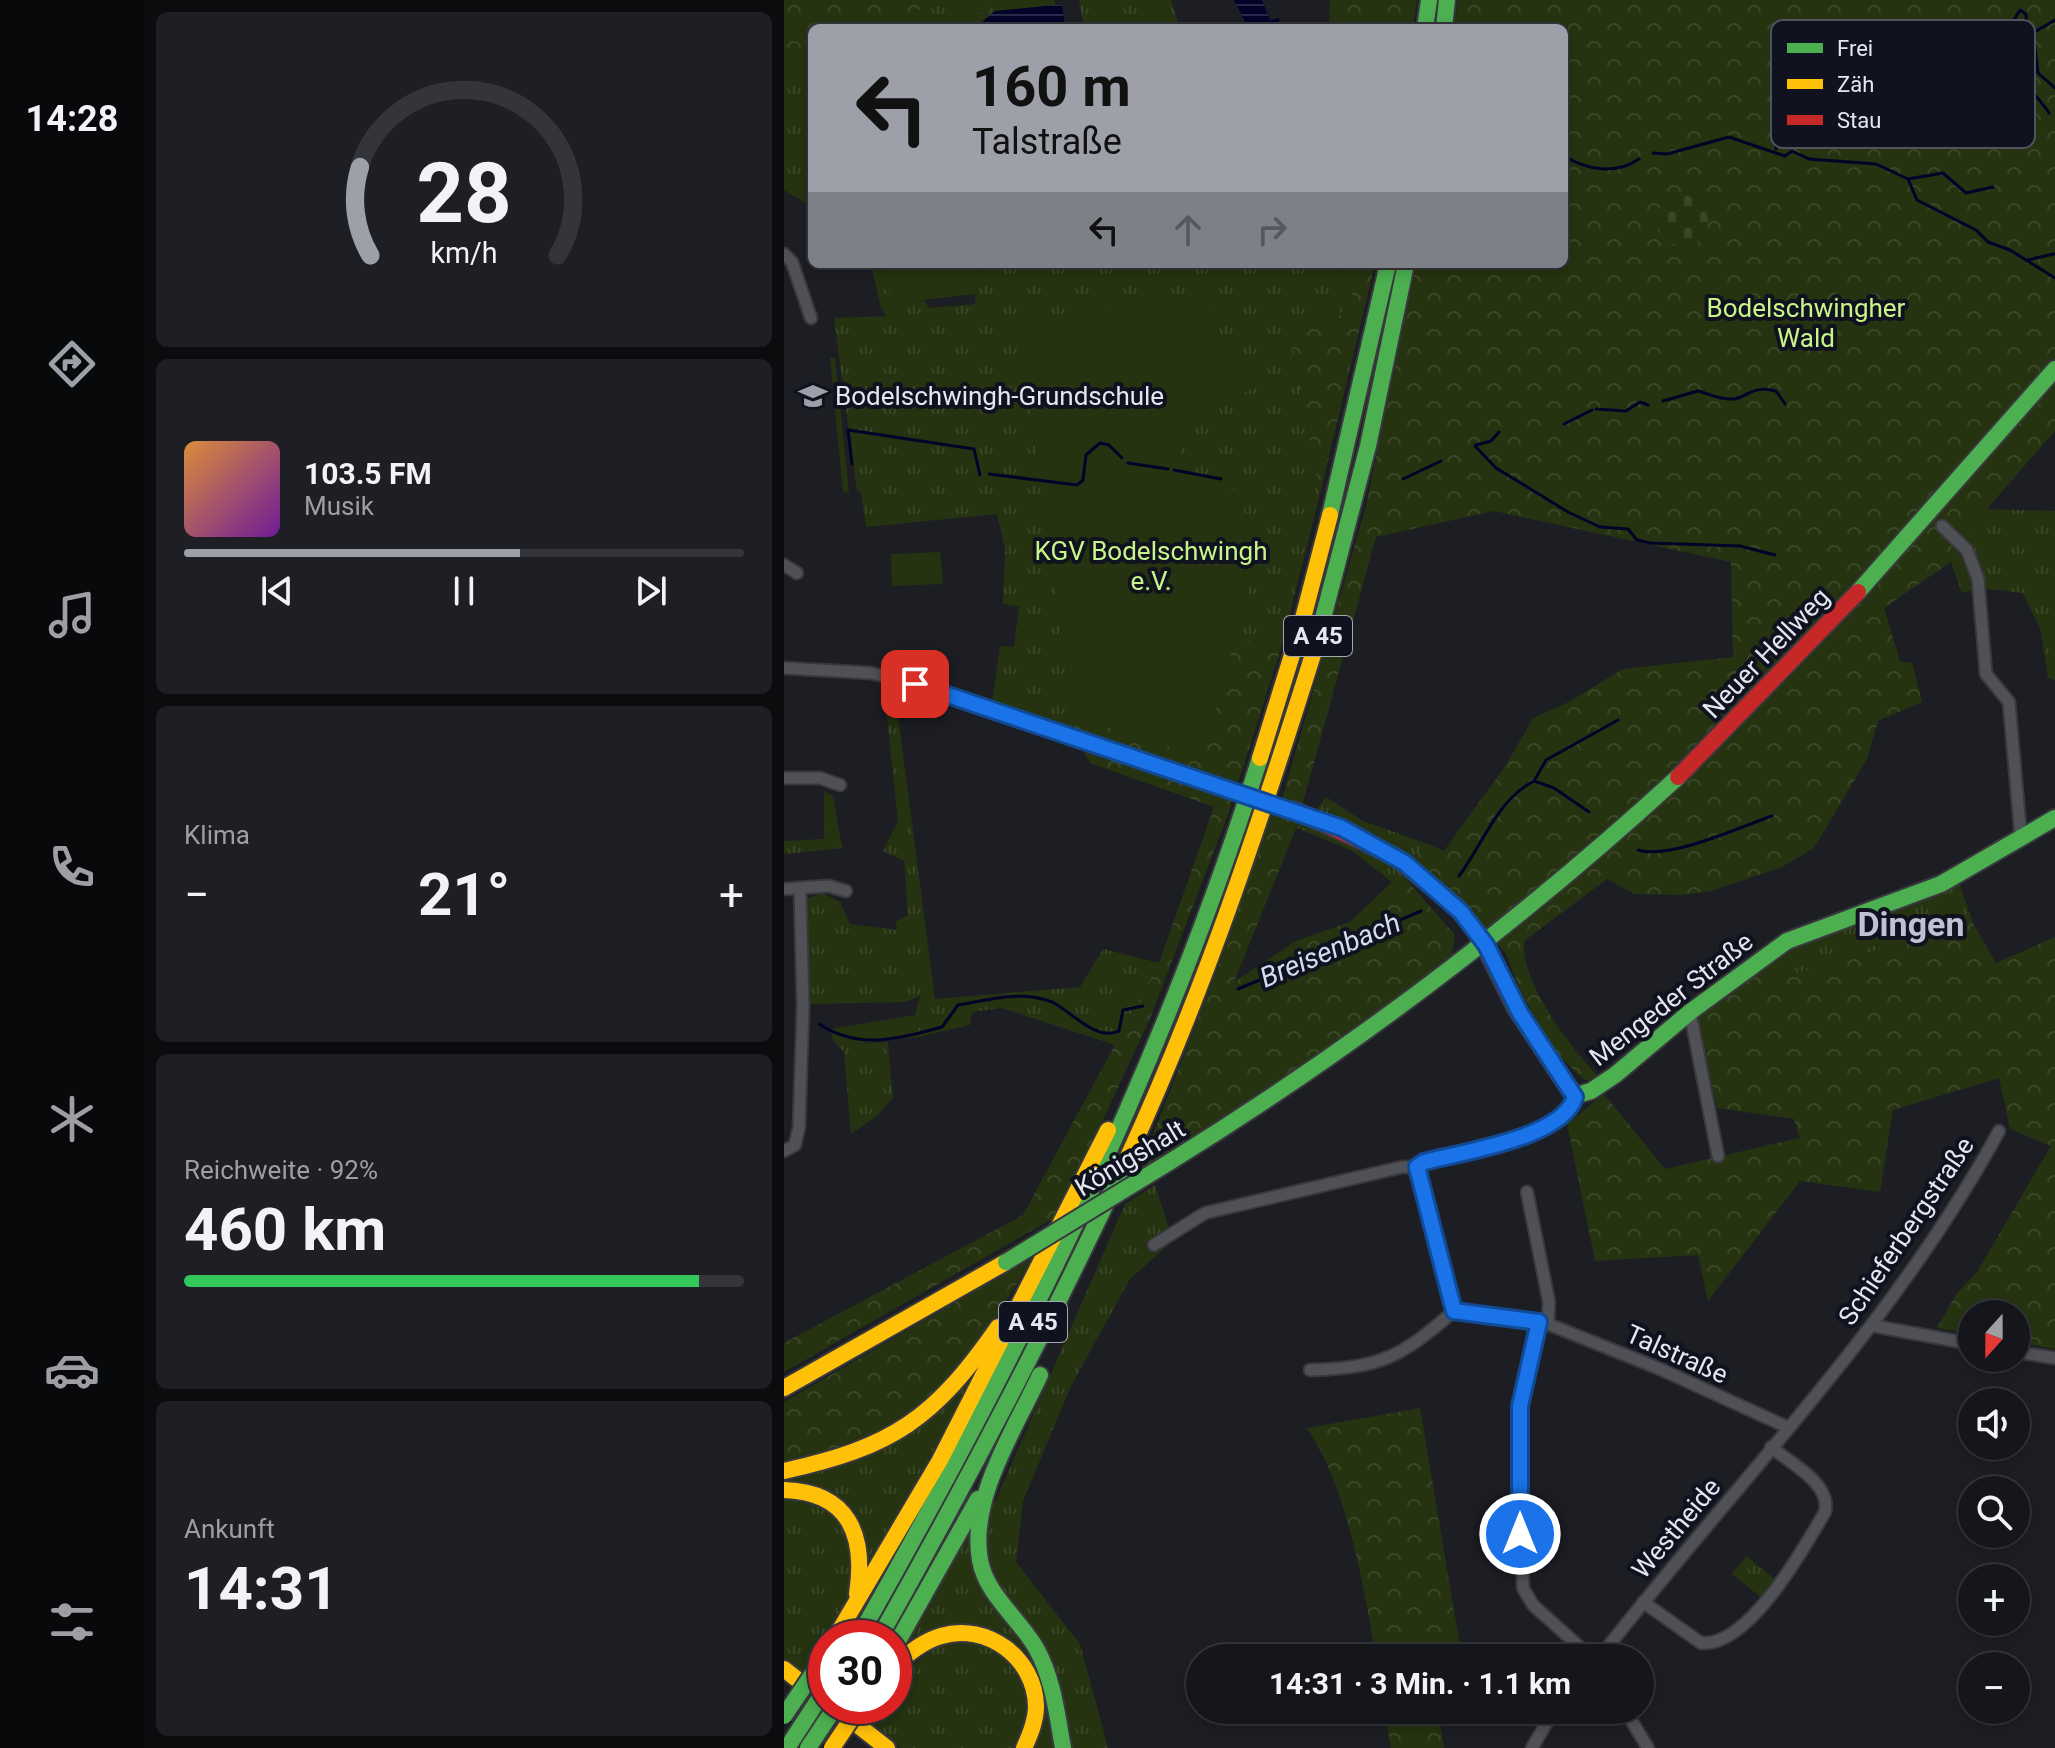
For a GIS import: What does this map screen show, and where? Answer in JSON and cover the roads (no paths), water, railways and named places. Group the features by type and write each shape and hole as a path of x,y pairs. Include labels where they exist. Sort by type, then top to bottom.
{"main road":[{"path":"1426,24 1429,0"},
{"path":"1444,24 1447,0"},
{"name":"A 45","path":"868,1620 966,1450 1050,1287 1129,1116 1178,991 1270,733 1310,600 1347,456 1387,268"},
{"name":"A 45","path":"889,1620 981,1460 1108,1208 1196,998 1240,880 1291,726 1345,538 1405,268"},
{"name":"Neuer Hellweg","path":"1486,945 1589,857 1746,711 1865,584 2055,369"},
{"path":"1294,810 1342,828 1405,863 1461,912 1486,945 1509,996 1575,1097"},
{"name":"Mengeder Straße","path":"1575,1097 1591,1091 1615,1075 1690,1012 1787,941 1941,884 2055,818"},
{"name":"Königshalt","path":"784,1388 1006,1262 1277,1097 1486,945"},
{"path":"846,1620 940,1460 1129,1088 1161,1012 1178,991"},
{"path":"1063,1748 1045,1666 1034,1645 987,1581 980,1559 981,1519 1019,1422 1071,1307 1108,1208"},
{"path":"784,1471 863,1453 919,1422 973,1365 1042,1264"},
{"path":"909,1620 1019,1422"},
{"path":"784,1490 811,1493 829,1501 855,1531 863,1570 844,1620"},
{"path":"912,1650 951,1633 971,1632 1008,1647 1022,1662 1037,1698 1036,1718 1024,1748"},
{"path":"784,1669 808,1687"},
{"path":"784,1716 808,1680"},
{"path":"787,1748 808,1716"},
{"path":"808,1748 823,1724"},
{"path":"832,1748 848,1724"},
{"path":"857,1724 887,1748"},
{"path":"784,1737 799,1748"}],"street":[{"path":"784,254 791,260 811,318"},
{"path":"1942,526 1967,550 1978,579 1986,674 2008,699 2021,838"},
{"path":"784,565 797,573"},
{"path":"784,668 871,673 915,684 1294,810"},
{"path":"784,778 820,778 840,785"},
{"path":"784,889 829,886 846,891"},
{"path":"784,1151 795,1145 799,1127 803,1020 800,888"},
{"path":"1690,1012 1718,1156"},
{"name":"Mengeder Straße","path":"1154,1245 1205,1213 1402,1167 1417,1167 1424,1162 1521,1138 1561,1117 1572,1107 1575,1097"},
{"name":"Schieferbergstraße","path":"1787,1427 1874,1326 1948,1217 1999,1131"},
{"path":"1310,1370 1356,1368 1399,1355 1454,1311 1417,1167"},
{"path":"1527,1192 1549,1302 1520,1406 1523,1588 1533,1605 1576,1644"},
{"name":"Talstraße","path":"1454,1311 1543,1323 1660,1369 1787,1427"},
{"path":"1874,1326 1958,1341"},
{"path":"2030,1354 2055,1358"},
{"name":"Westheide","path":"1610,1644 1787,1427"},
{"path":"1643,1602 1701,1643 1711,1644 1730,1633 1778,1591 1825,1512 1826,1501 1821,1488 1771,1447"},
{"path":"1532,1748 1546,1724"},
{"path":"1633,1724 1648,1748"}],"water":[{"path":"1234,0 1262,0 1270,20 1279,18 1280,24 1246,24"},
{"path":"1062,5 1064,24 980,24 995,11"}],"waterway":[{"path":"2014,20 2020,10 2026,14 2026,20"},
{"path":"2035,32 2055,20"},
{"path":"2035,49 2038,73 2055,88"},
{"path":"2035,96 2049,113"},
{"path":"1653,153 1667,154 1729,137 1785,156 1792,151 1809,159 1876,164 1908,179 1917,200 1976,230 1988,242 2010,250 2055,278"},
{"path":"1568,158 1602,169 1621,167 1639,159"},
{"path":"1908,179 1943,173 1966,193 1993,187"},
{"path":"2027,260 2054,254"},
{"path":"1663,401 1698,391 1734,399 1756,390 1768,390 1776,391 1785,404"},
{"path":"1596,409 1626,411 1640,402 1648,405"},
{"path":"1564,424 1592,410"},
{"path":"852,464 848,430 974,449 980,475"},
{"path":"1476,445 1491,441 1499,432"},
{"path":"989,474 1077,485 1083,480 1086,455 1100,443 1109,445 1122,458"},
{"path":"1475,446 1496,468 1568,512 1600,527 1628,529 1637,540 1650,543 1740,546 1775,555"},
{"path":"1403,479 1441,461"},
{"path":"1128,463 1168,469"},
{"path":"1174,470 1221,479"},
{"path":"1534,781 1546,760 1618,720"},
{"name":"Breisenbach","path":"1459,876 1500,811 1521,789 1534,781 1554,788 1589,812"},
{"name":"Breisenbach","path":"1638,850 1651,852 1686,847 1772,816"},
{"name":"Breisenbach","path":"1238,989 1421,911"},
{"name":"Breisenbach","path":"819,1024 834,1032 864,1040 895,1038 942,1027 958,1005 1005,997 1029,997 1052,1002 1093,1029 1110,1033 1119,1031 1123,1010 1143,1006"}],"place":[{"name":"Bodelschwingh-Grundschule","path":"813,396"}],"district":[{"name":"Dingen","path":"1911,924"}],"park label":[{"name":"Bodelschwingher Wald","path":"1806,323"},
{"name":"KGV Bodelschwingh e.V.","path":"1151,566"}]}
